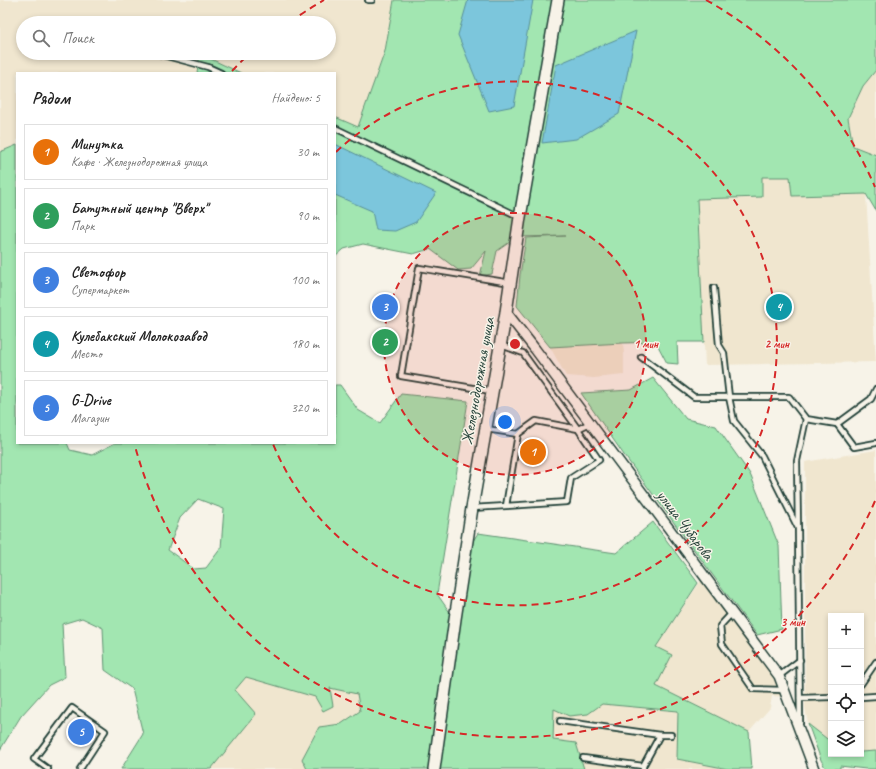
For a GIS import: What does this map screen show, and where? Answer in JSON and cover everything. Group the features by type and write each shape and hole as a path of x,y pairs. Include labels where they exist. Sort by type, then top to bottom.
{"street":[{"name":"Железнодорожная улица","path":"434,769 472,508 501,345 520,217 558,0"},
{"name":"улица Чубарова","path":"506,312 779,676 814,769"}],"lane":[{"path":"184,60 208,66 219,72"},
{"path":"336,128 520,217"},
{"path":"493,391 401,376 404,353 419,268 511,283"},
{"path":"714,288 718,345 724,353 729,397 734,421 762,456 798,528"},
{"path":"472,508 567,502 571,478 600,460 523,353 501,345"},
{"path":"641,357 694,397 789,397 806,419 837,424 854,447 876,443"},
{"path":"837,424 871,399 876,389"},
{"path":"800,731 797,461 806,419"},
{"path":"506,506 518,434 536,421 578,429 590,423"},
{"path":"486,429 518,434"},
{"path":"732,613 720,626 722,644 753,689 784,690"},
{"path":"779,676 800,660"},
{"path":"864,680 876,662"},
{"path":"864,696 876,696"},
{"path":"800,698 828,697"},
{"path":"48,769 34,759 72,708 105,731 80,769"},
{"path":"560,721 671,735"},
{"path":"583,758 643,768 660,734"}],"shaded area":[{"path":"0,0 394,0 385,51 358,128 336,117 336,72 239,72 214,60 336,60 336,16 16,16 16,60 200,60 197,72 16,72 16,145 0,152"},
{"path":"876,70 876,155 853,146 848,118 863,86"},
{"path":"762,177 791,177 792,196 866,194 876,362 705,365 697,199 761,197"},
{"path":"623,343 624,375 594,378 566,376 550,347"},
{"path":"876,450 876,751 864,752 864,613 828,613 828,740 808,724 805,707 805,462"},
{"path":"704,576 779,676 787,697 772,696 770,708 749,732 656,686 671,655 656,647"},
{"path":"234,584 409,682 392,769 142,769"},
{"path":"601,704 678,711 677,759 728,769 584,769 576,743 553,740 554,708 588,714"}],"green space":[{"path":"394,0 876,0 876,70 863,86 848,118 853,146 876,155 876,211 866,194 792,196 790,177 762,177 762,197 697,199 704,342 677,342 678,364 667,363 656,342 550,347 517,306 520,275 526,238 565,236 517,237 497,251 492,274 480,276 486,251 471,269 458,270 430,249 413,254 363,244 344,249 336,256 336,117 358,127 385,51"},
{"path":"199,60 213,60 239,72 197,72"},
{"path":"16,145 16,444 67,444 70,450 92,455 113,444 336,444 336,385 340,385 358,410 380,423 401,394 468,401 437,594 451,614 429,769 307,769 302,759 319,727 341,724 360,711 357,694 330,688 333,706 323,711 315,697 246,677 235,690 256,714 211,769 121,769 143,734 132,689 105,670 103,628 82,618 62,624 65,677 49,685 21,716 0,750 0,152","holes":["198,499 224,509 221,548 206,568 194,569 168,550 180,518"]},
{"path":"653,378 686,419 716,426 750,474 779,546 782,629 757,635 624,455 581,393 631,390"},
{"path":"653,522 698,583 656,647 672,655 656,686 749,732 752,769 728,769 677,759 678,711 602,704 588,714 569,716 554,709 553,740 576,743 584,769 438,769 470,556 473,541 478,533 616,553"},
{"path":"808,724 828,740 828,757 864,757 864,752 876,751 876,769 840,766 840,769 826,769 821,760"}],"water":[{"path":"468,0 533,0 514,106 489,111 458,35"},
{"path":"636,31 619,114 576,139 542,143 556,65"},
{"path":"336,144 436,193 416,222 395,231 376,230 372,211 336,195"}],"place":[{"name":"Светофор","path":"385,307"},
{"name":"Кулебакский Молокозавод","path":"779,307"},
{"name":"Батутный центр \"Вверх\"","path":"385,342"},
{"name":"Минутка","path":"533,452"},
{"name":"G-Drive","path":"81,732"}]}
